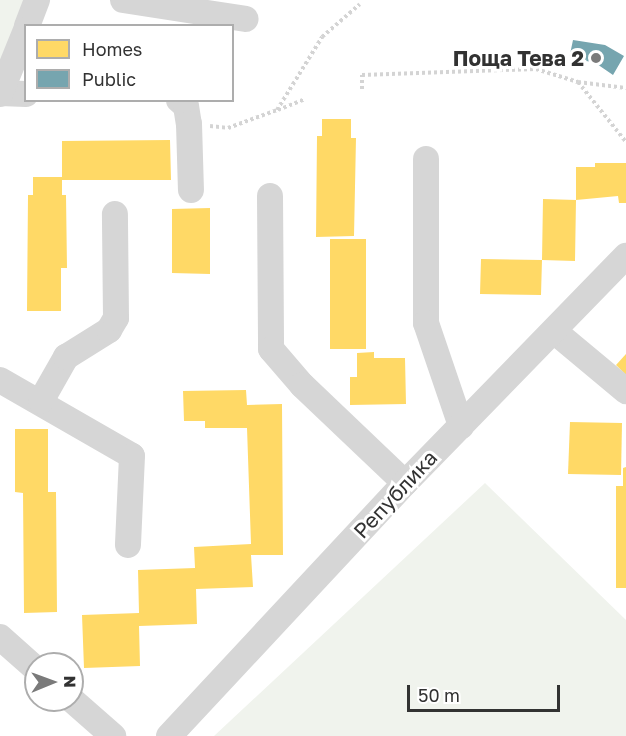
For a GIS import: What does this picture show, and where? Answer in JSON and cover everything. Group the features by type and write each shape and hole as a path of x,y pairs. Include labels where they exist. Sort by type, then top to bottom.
{"street":[{"path":"28,24 37,0"},
{"path":"123,0 246,19"},
{"path":"24,35 0,93 24,94"},
{"path":"181,102 186,106 189,124 191,190"},
{"path":"426,159 426,323 460,426"},
{"path":"270,196 271,349 302,385 405,483"},
{"path":"41,401 66,357 109,330 116,318 115,214"},
{"name":"Република","path":"169,736 405,483 626,256"},
{"path":"554,332 626,391"},
{"path":"0,380 41,401 132,456 128,545"},
{"path":"0,637 24,658"},
{"path":"84,711 112,736"}],"path":[{"path":"277,110 322,37 360,4"},
{"path":"362,89 362,75 536,69 578,82 626,88"},
{"path":"578,82 626,142"},
{"path":"189,124 228,128 305,99"}],"shaded area":[{"path":"0,0 25,0 0,61"},
{"path":"485,483 626,620 626,736 214,736"}],"building: Homes":[{"path":"322,119 351,119 351,138 356,138 354,236 316,237 317,136 322,136"},
{"path":"170,140 171,180 62,180 62,195 66,195 67,268 61,268 61,311 27,311 28,195 33,195 33,177 62,177 62,141"},
{"path":"595,163 626,163 626,203 619,203 618,196 576,200 576,167 595,167"},
{"path":"543,199 576,200 575,261 542,260"},
{"path":"210,208 210,274 172,273 172,209"},
{"path":"330,239 366,239 366,349 330,349"},
{"path":"481,259 542,260 541,295 480,294"},
{"path":"374,352 374,358 405,358 406,404 350,405 350,377 357,377 357,353"},
{"path":"626,354 626,375 616,365"},
{"path":"246,390 247,405 282,404 283,555 251,555 253,587 196,589 197,624 139,626 140,666 84,668 82,615 139,613 138,570 195,568 194,547 251,544 247,428 205,428 205,421 184,421 183,391"},
{"path":"570,422 622,423 621,475 568,474"},
{"path":"15,429 48,429 48,492 56,492 57,612 24,613 23,493 15,492"},
{"path":"626,467 626,588 616,588 616,486 623,486 623,468"}],"building: Public":[{"name":"Поща Тева 2","path":"573,40 605,45 624,56 613,75 594,62 569,59"}],"place":[{"name":"Поща Тева 2","path":"596,58"}]}
